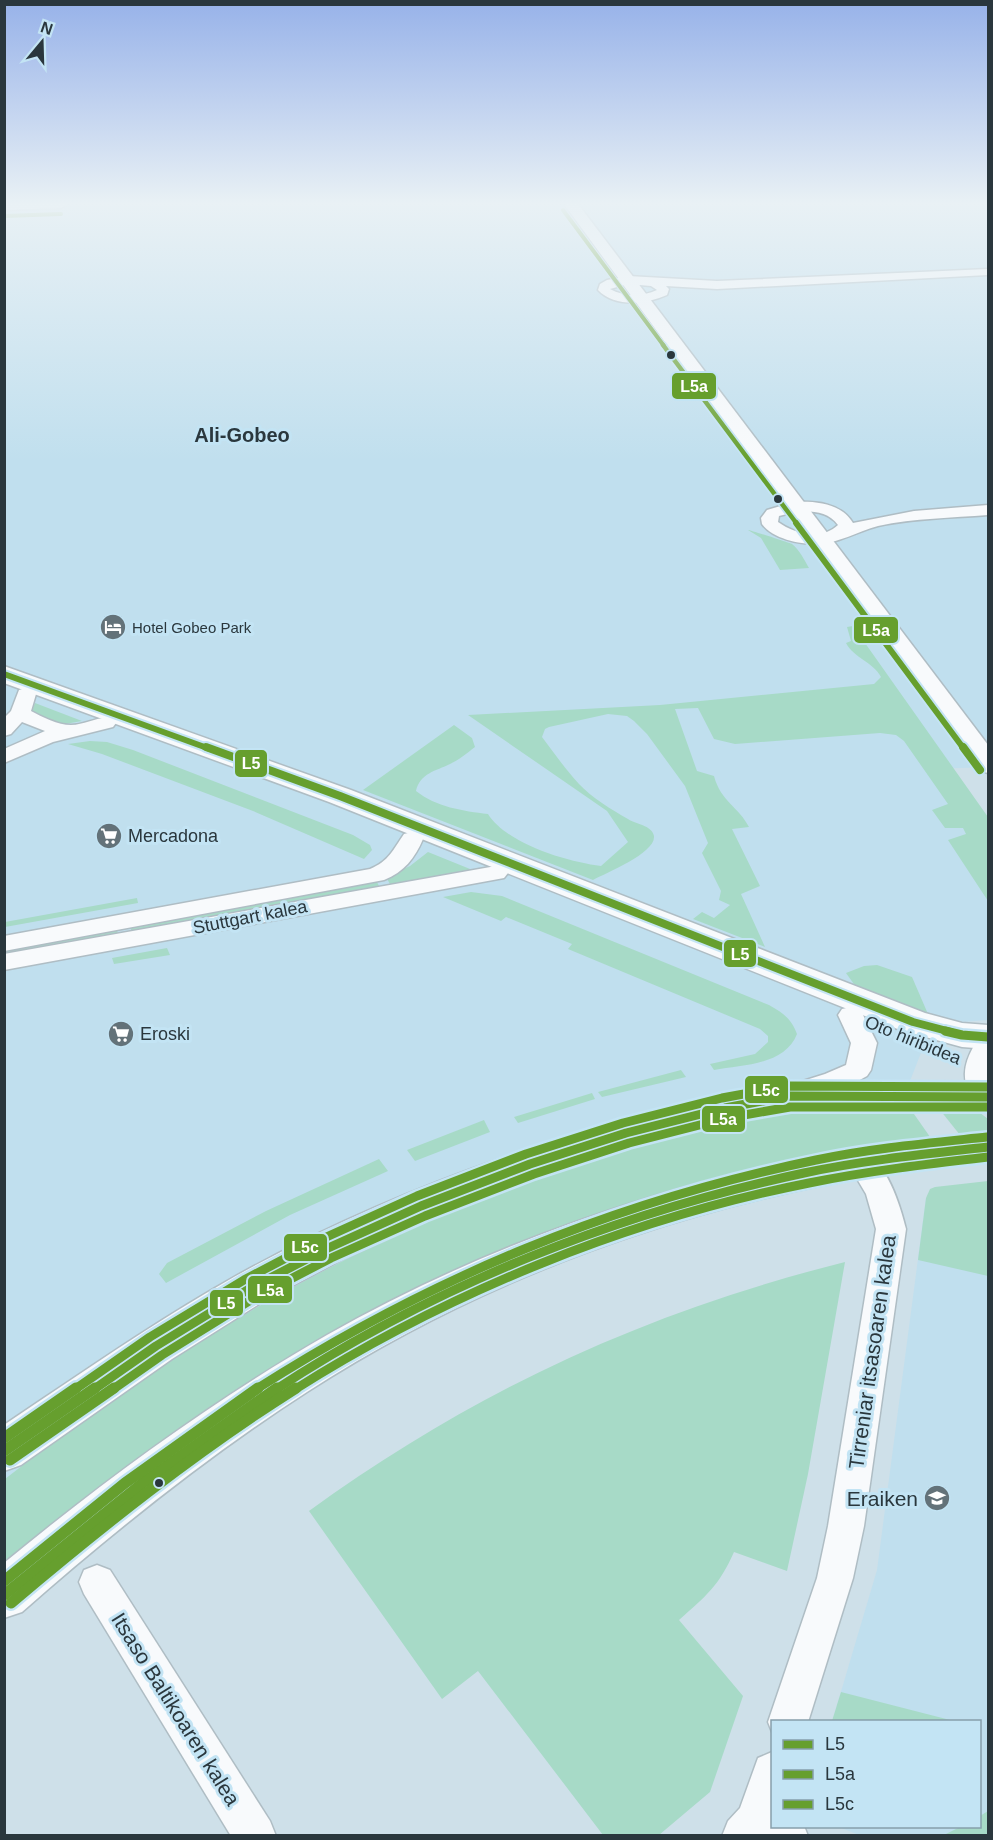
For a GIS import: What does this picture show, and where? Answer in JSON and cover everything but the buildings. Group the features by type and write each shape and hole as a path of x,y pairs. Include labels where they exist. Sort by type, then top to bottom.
{"street":[{"path":"644,290 794,507 830,535 988,764"},
{"path":"794,507 906,516"},
{"path":"819,508 834,512 844,519 847,526 830,535"},
{"path":"830,535 877,520 988,510"},
{"path":"4,730 14,692"},
{"path":"14,692 39,723 68,731"},
{"name":"Oto hiribidea","path":"14,692 286,789 946,1051 987,1070"},
{"name":"Oto hiribidea","path":"14,692 340,796 913,1022 962,1035 987,1070"},
{"path":"4,757 27,745 68,731 106,723"},
{"name":"Stuttgart kalea","path":"4,944 376,875 396,866 406,854 412,839"},
{"name":"Stuttgart kalea","path":"4,962 496,873"},
{"path":"789,1096 835,1081 858,1070 863,1057 864,1043 851,1015"},
{"path":"4,1451 156,1346 249,1289 347,1239 421,1206 626,1132 725,1108 789,1096 987,1070"},
{"path":"4,1595 77,1532 143,1480 271,1392 398,1318 543,1252 690,1201 759,1183 861,1162 954,1149 988,1147"},
{"name":"Tirreniar itsasoaren kalea","path":"789,1720 835,1578 846,1526 891,1229 888,1213 873,1178 861,1162"},
{"name":"Itsaso Baltikoaren kalea","path":"97,1582 255,1836"},
{"path":"762,1830 771,1778"}],"shaded area":[{"path":"5,290 988,290 988,767 934,769 988,848 988,1020 962,1022 935,1017 892,1127 637,1171 5,1522"},
{"name":"Eraiken","path":"926,1198 988,1211 988,1835 859,1835 842,1828 981,1828 981,1720 833,1720 877,1570"}],"green space":[{"path":"748,530 792,544 809,568 780,570 761,538"},
{"path":"853,626 988,817 988,901 948,840 966,834 963,828 945,828 932,810 948,804 904,741 896,735 880,733 735,744 714,739 698,708 675,709 697,771 714,776 721,792 749,827 732,829 760,886 741,894 765,947 693,919 702,912 714,918 730,905 719,900 721,891 702,853 708,843 685,786 647,734 627,716 608,714 549,727 545,729 542,737 584,789 615,812 653,832 652,842 639,856 593,880 363,790 454,725 472,738 475,747 457,760 425,776 416,791 441,805 488,814 509,834 539,850 555,856 601,866 628,842 607,811 468,715 660,705 874,684 881,677 878,672 854,653 846,643 851,641 847,627"},
{"path":"35,703 82,721 65,724 39,719 32,711"},
{"path":"90,741 107,742 133,750 353,835 370,845 372,850 364,859 253,811 102,754 68,744"},
{"path":"428,852 475,871 390,884 386,877 410,866"},
{"path":"376,880 379,886 131,932 131,927"},
{"path":"471,892 502,896 769,1005 786,1016 797,1034 783,1052 773,1058 750,1065 714,1070 710,1064 755,1054 768,1042 768,1036 760,1029 568,949 572,944 506,917 501,921 443,897"},
{"path":"137,898 138,903 5,927 5,922"},
{"path":"117,929 118,935 5,955 5,950"},
{"path":"167,948 170,955 114,964 112,958"},
{"path":"877,965 912,977 928,1014 856,987 846,973 864,966"},
{"path":"681,1070 686,1077 602,1097 598,1092"},
{"path":"592,1093 595,1099 518,1123 514,1117"},
{"path":"907,1104 935,1144 449,1284 5,1578 5,1479 74,1426 145,1377 218,1330 293,1287 449,1212 529,1180 645,1143 748,1118"},
{"path":"936,1105 975,1109 988,1119 988,1137 964,1140"},
{"path":"484,1120 490,1132 415,1161 407,1150"},
{"path":"379,1159 388,1171 290,1215 166,1283 159,1274 167,1263 266,1211"},
{"path":"988,1181 988,1276 918,1260 926,1198 930,1189"},
{"path":"845,1262 808,1474 787,1571 734,1552 723,1574 711,1590 679,1620 743,1696 710,1792 659,1835 603,1835 478,1671 442,1699 309,1511 435,1428 565,1360 701,1305"},
{"path":"841,1692 950,1720 832,1720"},
{"path":"988,1811 988,1835 944,1835 958,1828 981,1828 981,1815"}],"transit line":[{"name":"L5a","path":"622,290 980,770"},
{"name":"L5","path":"4,674 340,796 913,1022 962,1035 988,1037"},
{"name":"L5c","path":"4,1438 150,1337 244,1280 322,1239 417,1196 526,1154 623,1123 722,1098 787,1086 988,1087"},
{"name":"L5","path":"4,1451 156,1346 249,1289 326,1249 421,1206 530,1164 626,1133 725,1108 789,1096 988,1097"},
{"name":"L5a","path":"10,1460 162,1355 254,1298 331,1258 425,1216 534,1174 629,1143 727,1118 790,1107 988,1107"},
{"name":"L5c","path":"4,1581 125,1483 251,1392 339,1338 491,1261 571,1229 734,1178 818,1160 902,1146 987,1137"},
{"name":"L5","path":"4,1595 144,1482 253,1403 371,1332 453,1290 539,1253 626,1221 715,1194 805,1172 897,1157 988,1147"},
{"name":"L5a","path":"11,1603 152,1488 262,1409 380,1340 462,1299 546,1262 631,1231 719,1204 808,1183 897,1167 988,1157"}],"place":[{"name":"Hotel Gobeo Park","path":"113,627"},
{"name":"Mercadona","path":"109,836"},
{"name":"Eroski","path":"121,1034"},
{"name":"Eraiken","path":"937,1498"}],"district":[{"name":"Ali-Gobeo","path":"242,435"}]}
